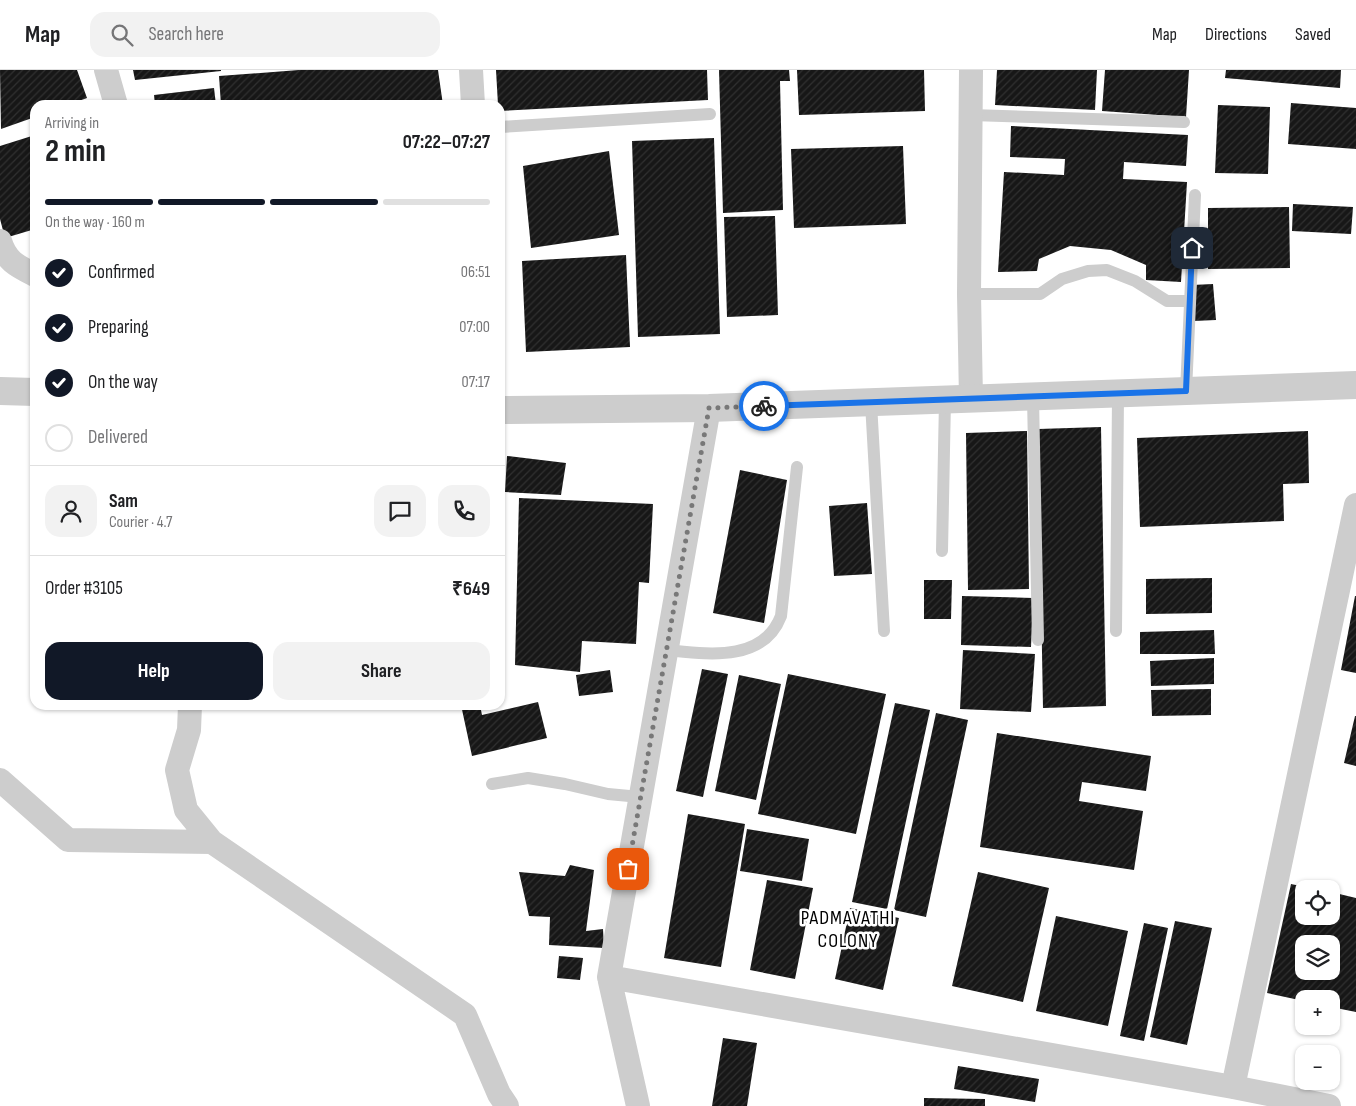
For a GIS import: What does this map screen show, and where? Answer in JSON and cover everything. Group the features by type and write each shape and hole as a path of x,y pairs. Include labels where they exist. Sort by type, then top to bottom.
{"street":[{"path":"106,70 115,100"},
{"path":"471,70 473,100"},
{"path":"958,399 969,294 972,70"},
{"path":"0,241 4,255 20,268 30,273"},
{"path":"505,410 709,408 1118,395 1356,385"},
{"path":"0,391 30,392"},
{"path":"638,1106 609,977 709,408"},
{"path":"1233,1086 1356,505"},
{"path":"190,710 189,730 177,770 186,810 212,842 465,1015 499,1094 507,1106"},
{"path":"0,780 68,840 212,842"},
{"path":"609,977 1233,1086 1328,1106"}],"lane":[{"path":"505,128 710,114"},
{"path":"971,115 1184,122"},
{"path":"1186,391 1195,195"},
{"path":"969,294 1040,294 1062,279 1088,271 1107,270 1135,281 1167,301 1190,301"},
{"path":"1116,630 1118,395"},
{"path":"1033,398 1038,640"},
{"path":"942,551 958,399"},
{"path":"870,403 884,631"},
{"path":"666,650 726,653 746,649 766,640 776,630 781,616 797,467"},
{"path":"492,784 528,778 608,794 640,797"}],"building":[{"path":"0,70 77,70 87,98 82,100 30,100 30,119 1,129"},
{"path":"133,70 221,70 221,71 135,80"},
{"path":"299,70 438,70 442,100 221,100 219,76"},
{"path":"496,70 707,70 708,100 505,111 505,100 498,100"},
{"path":"719,70 789,70 790,81 780,81 783,210 723,213"},
{"path":"797,70 924,70 925,111 799,115"},
{"path":"997,70 1097,70 1095,110 995,105"},
{"path":"1105,70 1189,70 1186,117 1102,111"},
{"path":"1226,70 1341,70 1340,88 1225,78"},
{"path":"214,88 215,100 154,100 154,95"},
{"path":"1291,103 1356,108 1356,149 1288,144"},
{"path":"1218,105 1270,107 1268,174 1215,173"},
{"path":"1011,126 1188,135 1186,166 1124,162 1123,179 1187,182 1181,282 1146,280 1146,265 1111,250 1070,246 1039,259 1037,271 998,272 1004,172 1064,175 1065,159 1010,157"},
{"path":"30,137 30,230 5,238 0,219 0,146"},
{"path":"714,138 720,334 638,337 632,141"},
{"path":"903,146 906,224 794,228 791,149"},
{"path":"609,151 619,235 531,248 523,166"},
{"path":"1293,204 1353,207 1351,234 1292,231"},
{"path":"1289,207 1290,268 1208,269 1208,208"},
{"path":"775,216 778,315 727,317 724,217"},
{"path":"626,255 630,347 526,352 522,261"},
{"path":"1213,284 1216,320 1194,321 1192,285"},
{"path":"1101,427 1106,706 1043,708 1038,429"},
{"path":"1027,431 1029,589 968,590 966,433"},
{"path":"1308,431 1309,483 1283,484 1284,521 1140,527 1137,438"},
{"path":"507,456 566,463 561,495 505,492"},
{"path":"740,470 787,480 764,623 713,613"},
{"path":"519,498 653,504 649,583 639,582 636,644 582,641 580,672 515,665"},
{"path":"867,503 872,574 834,576 829,506"},
{"path":"1212,578 1212,613 1146,614 1146,579"},
{"path":"924,580 952,580 951,619 924,619"},
{"path":"962,596 1033,598 1031,647 961,645"},
{"path":"1356,596 1356,673 1341,670"},
{"path":"1214,630 1215,654 1140,654 1140,632"},
{"path":"963,650 1035,654 1031,712 960,709"},
{"path":"1214,658 1214,684 1151,686 1150,661"},
{"path":"702,669 728,674 703,797 676,791"},
{"path":"610,670 613,692 579,696 576,675"},
{"path":"788,674 886,694 856,834 758,814"},
{"path":"739,675 781,684 756,800 715,791"},
{"path":"1211,689 1211,715 1152,716 1151,690"},
{"path":"538,702 547,738 472,756 462,710 481,710 482,715"},
{"path":"895,703 930,710 887,909 852,902"},
{"path":"936,713 968,720 926,917 894,910"},
{"path":"1356,716 1356,766 1344,763"},
{"path":"997,733 1151,756 1146,791 1082,782 1079,801 1143,811 1134,870 980,847"},
{"path":"688,814 745,824 721,967 664,958"},
{"path":"747,829 809,839 802,881 740,871"},
{"path":"570,865 594,870 586,931 603,929 604,948 549,945 550,917 529,916 519,872 565,876"},
{"path":"978,872 1049,888 1023,1002 952,986"},
{"path":"767,880 813,888 795,979 750,970"},
{"path":"1291,884 1295,885 1295,925 1340,925 1340,894 1356,898 1356,1012 1340,1009 1340,990 1295,990 1295,999 1267,993"},
{"path":"850,908 899,918 883,990 835,979"},
{"path":"1056,916 1128,931 1108,1026 1036,1011"},
{"path":"1175,921 1212,928 1187,1045 1150,1037"},
{"path":"1144,923 1168,928 1144,1041 1120,1036"},
{"path":"559,956 583,958 580,980 557,978"},
{"path":"723,1038 757,1043 747,1106 712,1106"},
{"path":"958,1066 1039,1079 1035,1102 954,1089"},
{"path":"924,1098 985,1099 985,1106 924,1106"}],"way so far":[{"path":"628,869 709,408 764,406"}],"district":[{"name":"PADMAVATHI COLONY","path":"848,930"}],"route":[{"path":"764,406 1118,395 1186,391 1192,248"}]}
